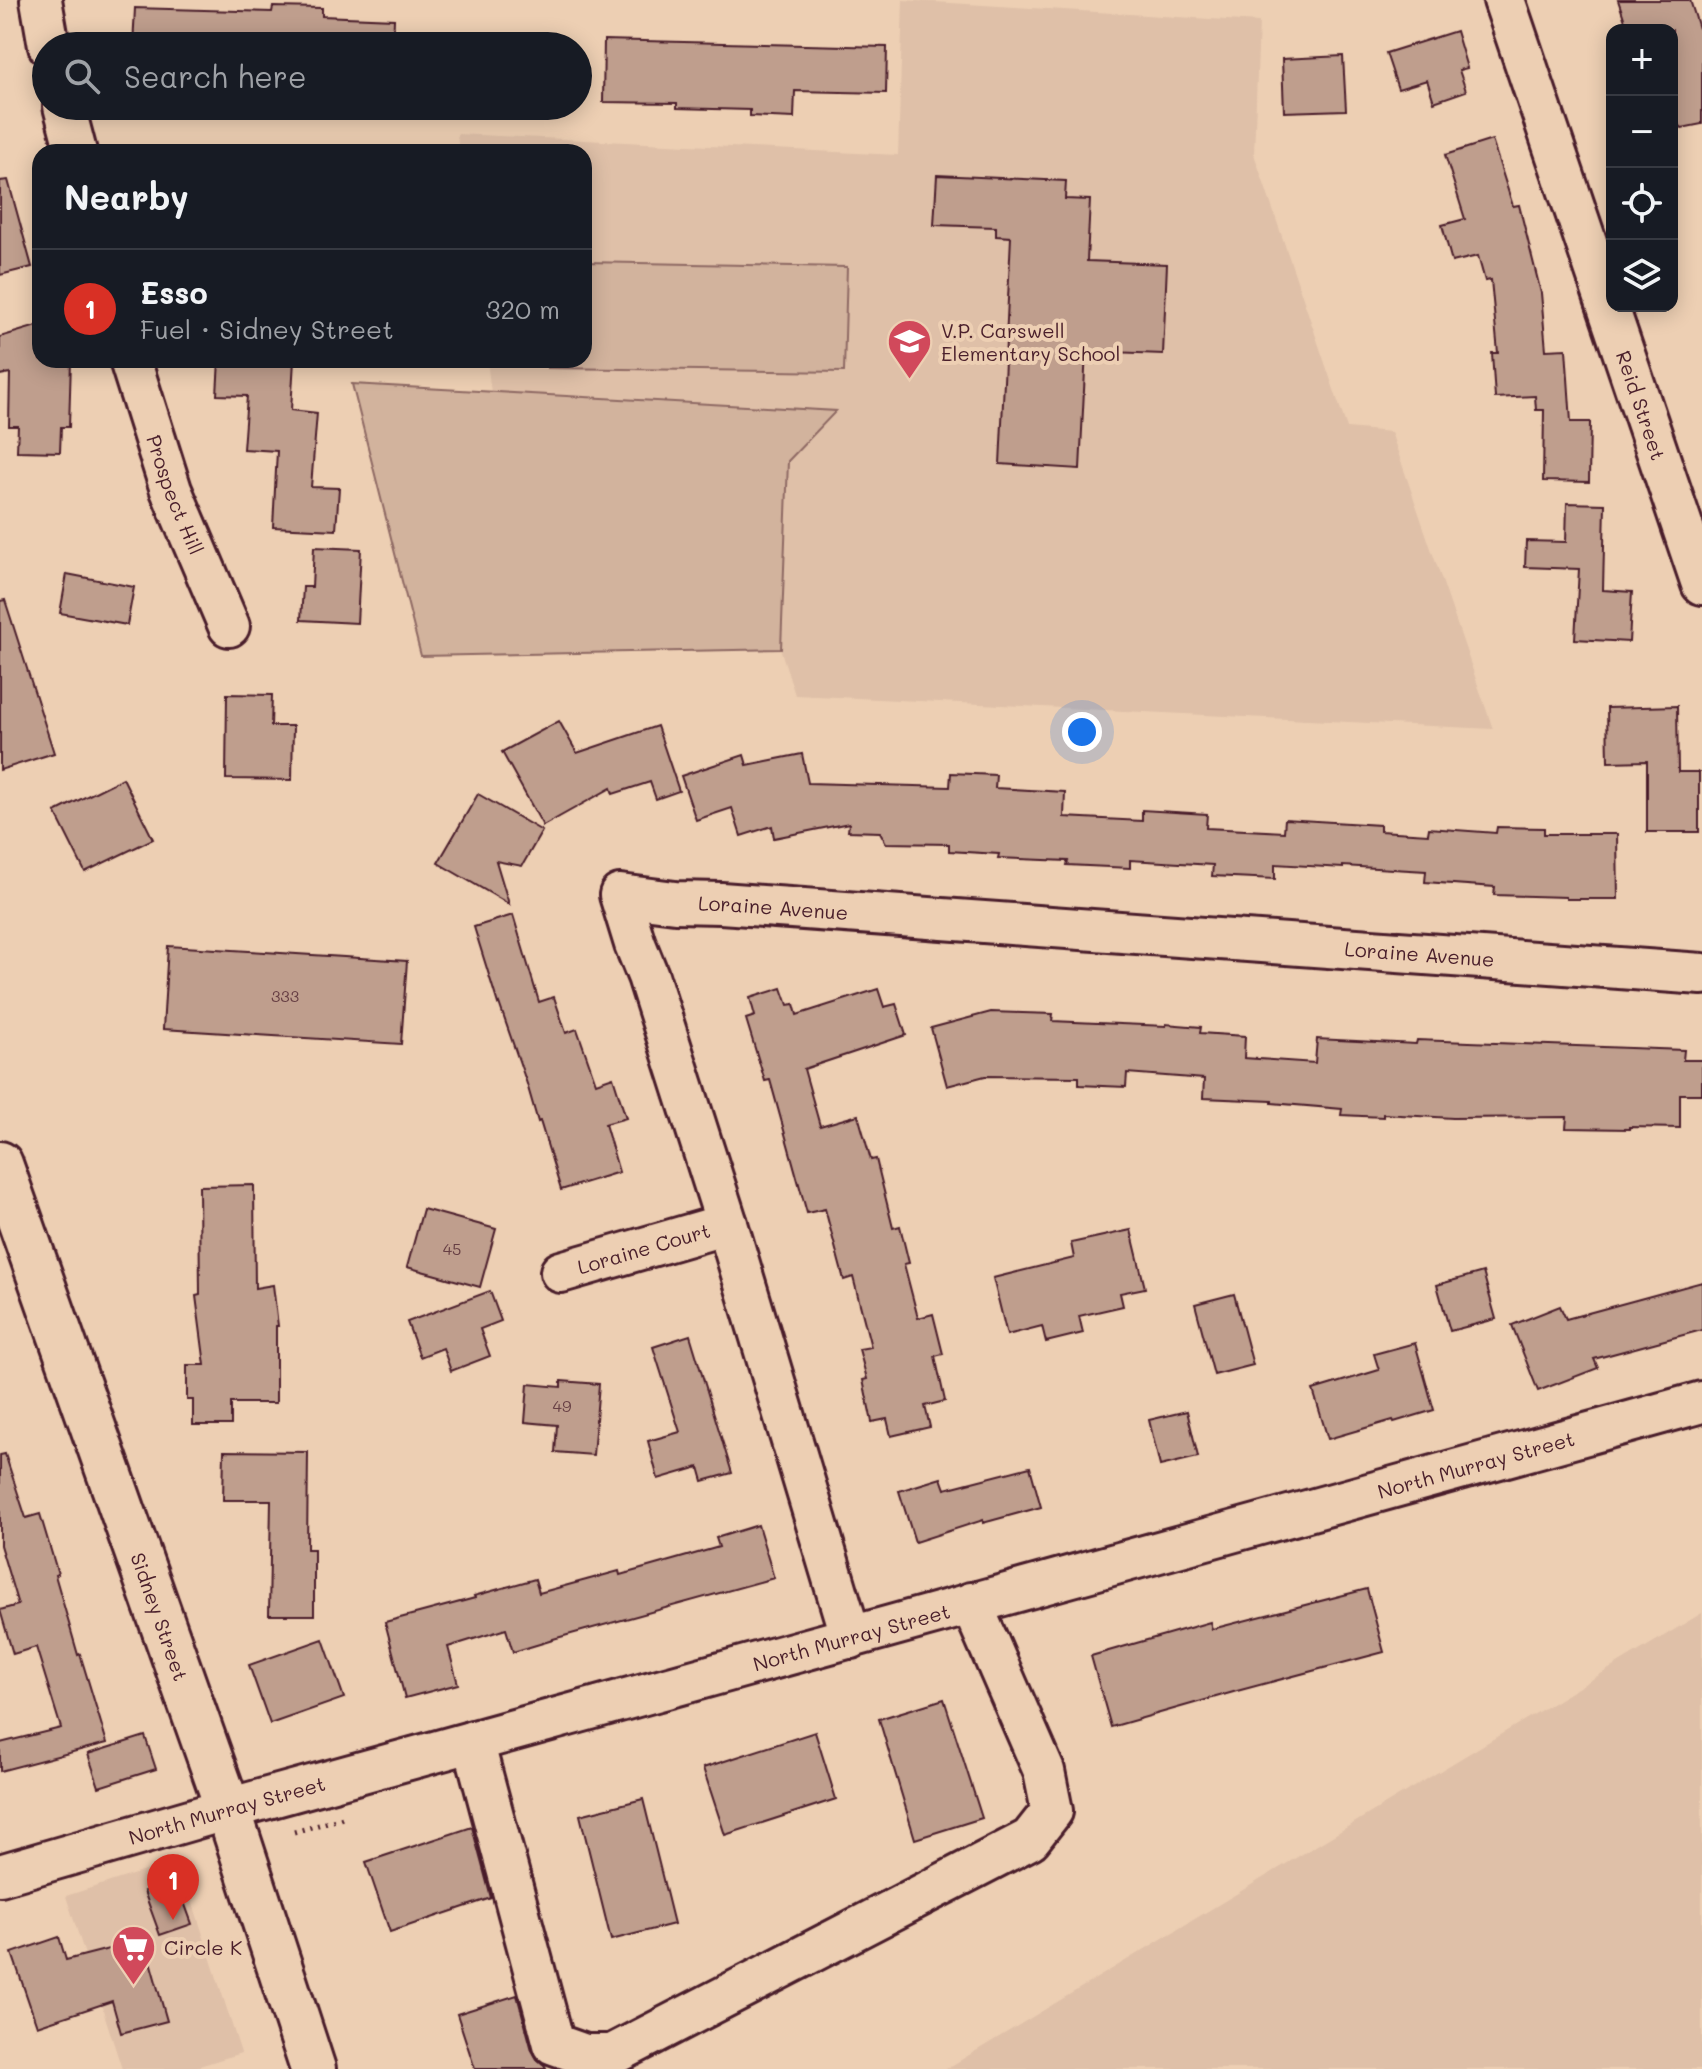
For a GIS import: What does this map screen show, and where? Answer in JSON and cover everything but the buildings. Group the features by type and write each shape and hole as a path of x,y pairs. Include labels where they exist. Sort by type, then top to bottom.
{"main road":[{"name":"Sidney Street","path":"0,1164 228,1809 313,2069"}],"street":[{"path":"41,0 47,32"},
{"name":"Reid Street","path":"1504,0 1702,584"},
{"path":"68,120 74,144"},
{"name":"Prospect Hill","path":"133,368 171,490 229,626"},
{"name":"Loraine Avenue","path":"851,1638 727,1224 620,895 675,902 1702,974"},
{"name":"Loraine Court","path":"561,1272 727,1224"},
{"name":"North Murray Street","path":"0,1875 228,1809 1702,1402"},
{"path":"473,1741 554,2044 585,2055 612,2055 1030,1839 1052,1811 1044,1771 971,1603"}],"shaded area":[{"name":"V.P. Carswell Elementary School","path":"903,0 1259,22 1254,154 1347,428 1391,432 1493,729 795,695 704,409 492,401 488,368 592,368 592,144 458,144 457,134 898,155"},
{"path":"592,262 847,267 844,372 548,368 592,368"},
{"path":"352,384 836,411 788,461 781,649 421,656"},
{"path":"1702,1613 1702,2069 946,2069"},
{"path":"179,1860 241,2053 190,2069 122,2069 66,1896"}],"place":[{"name":"V.P. Carswell Elementary School","path":"910,381"},
{"name":"Esso","path":"173,1920"},
{"name":"Circle K","path":"133,1986"}]}
